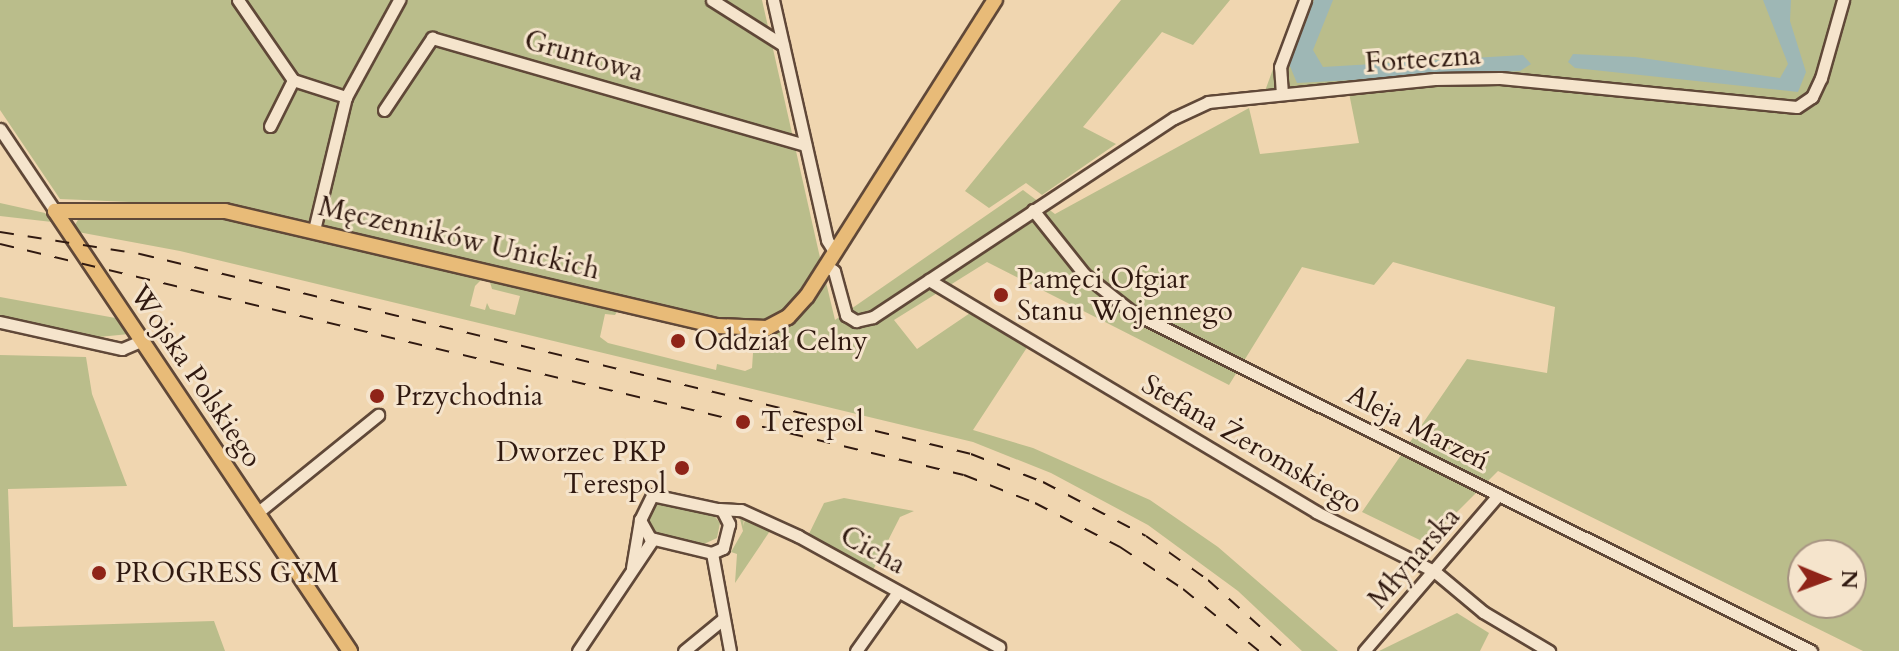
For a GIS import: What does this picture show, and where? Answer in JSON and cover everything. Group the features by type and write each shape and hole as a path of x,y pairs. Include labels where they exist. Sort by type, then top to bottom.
{"main road":[{"name":"Męczenników Unickich","path":"55,211 215,210 314,230 738,330 781,322 824,267 995,0"},
{"name":"Wojska Polskiego","path":"55,211 350,651"}],"street":[{"path":"238,0 293,80 346,97"},
{"path":"314,230 346,97 399,0"},
{"path":"712,0 783,45"},
{"path":"773,0 805,145 834,251"},
{"path":"1282,94 1280,67 1305,0"},
{"name":"Forteczna","path":"824,267 834,271 846,315 856,321 873,317 1174,118 1208,102 1500,78 1770,108 1797,107 1812,97 1821,78 1843,0"},
{"name":"Gruntowa","path":"384,110 432,38 805,145"},
{"path":"270,126 293,80"},
{"name":"Wojska Polskiego","path":"0,129 55,211"},
{"name":"Aleja Marzeń","path":"1037,207 1084,274 1132,312 1811,651"},
{"name":"Stefana Żeromskiego","path":"929,280 1316,512 1434,571 1483,612 1549,651"},
{"path":"0,322 122,349 141,341"},
{"path":"257,513 378,415"},
{"name":"Cicha","path":"640,520 652,495 756,516 999,647"},
{"name":"Młynarska","path":"1364,651 1498,495"},
{"path":"640,520 653,539 712,553 723,548 729,528 719,509"},
{"path":"632,568 640,520"},
{"path":"578,651 653,539"},
{"path":"712,553 730,651"},
{"path":"856,651 898,592"},
{"path":"684,651 723,619"}],"green space":[{"path":"0,0 762,0 821,262 803,293 778,318 746,326 224,206 60,199 0,110"},
{"path":"1121,0 1230,0 1193,45 1162,32 1083,127 1116,144 1042,195 1026,183 989,208 965,191"},
{"path":"1298,0 1899,0 1899,651 1863,651 1798,619 1867,619 1867,539 1787,539 1787,614 1498,471 1426,543 1362,512 1467,359 1547,373 1555,307 1393,262 1374,285 1302,267 1229,385 987,262 894,320 917,349 973,311 1028,346 973,430 1033,448 1150,500 1218,547 1338,651 1302,651 1238,591 1148,525 1051,473 973,442 180,251 78,232 75,225 79,218 230,219 483,278 475,286 470,306 485,310 487,303 490,309 515,315 520,296 492,289 489,279 618,310 615,315 605,314 600,337 608,343 716,370 717,364 745,371 752,368 754,338 775,334 796,321 825,278 835,320 1023,190 1055,214 1249,108 1260,154 1359,143 1347,83 1265,91"},
{"path":"0,203 45,213 52,222 0,216"},
{"path":"0,297 121,319 129,334 79,339 0,322"},
{"path":"0,355 86,357 92,394 127,486 8,489 13,627 214,621 225,651 0,651"},
{"path":"844,498 914,511 900,517 870,576 806,540 824,503"},
{"path":"658,500 713,514 720,523 717,538 704,544 652,532 645,526 648,505"},
{"path":"739,515 750,520 744,519 743,526 745,520 772,528 735,583 737,554 731,552 743,531"},
{"path":"1457,613 1489,633 1480,651 1379,651"}],"water":[{"path":"1314,0 1333,0 1313,50 1323,67 1523,55 1531,64 1520,71 1297,83 1289,64"},
{"path":"1763,0 1791,0 1790,21 1806,72 1798,92 1575,68 1568,62 1573,54 1635,57 1780,78 1788,64"}],"railway":[{"path":"0,232 140,254 971,454 1043,482 1146,536 1208,580 1287,651"},
{"path":"0,244 964,475 1035,503 1120,547 1183,589 1259,651"}],"place":[{"name":"Pamęci Ofgiar Stanu Wojennego","path":"1001,295"},
{"name":"Oddział Celny","path":"678,341"},
{"name":"Przychodnia","path":"377,396"},
{"name":"Terespol","path":"743,422"},
{"name":"Dworzec PKP Terespol","path":"682,468"},
{"name":"PROGRESS GYM","path":"99,573"}]}
